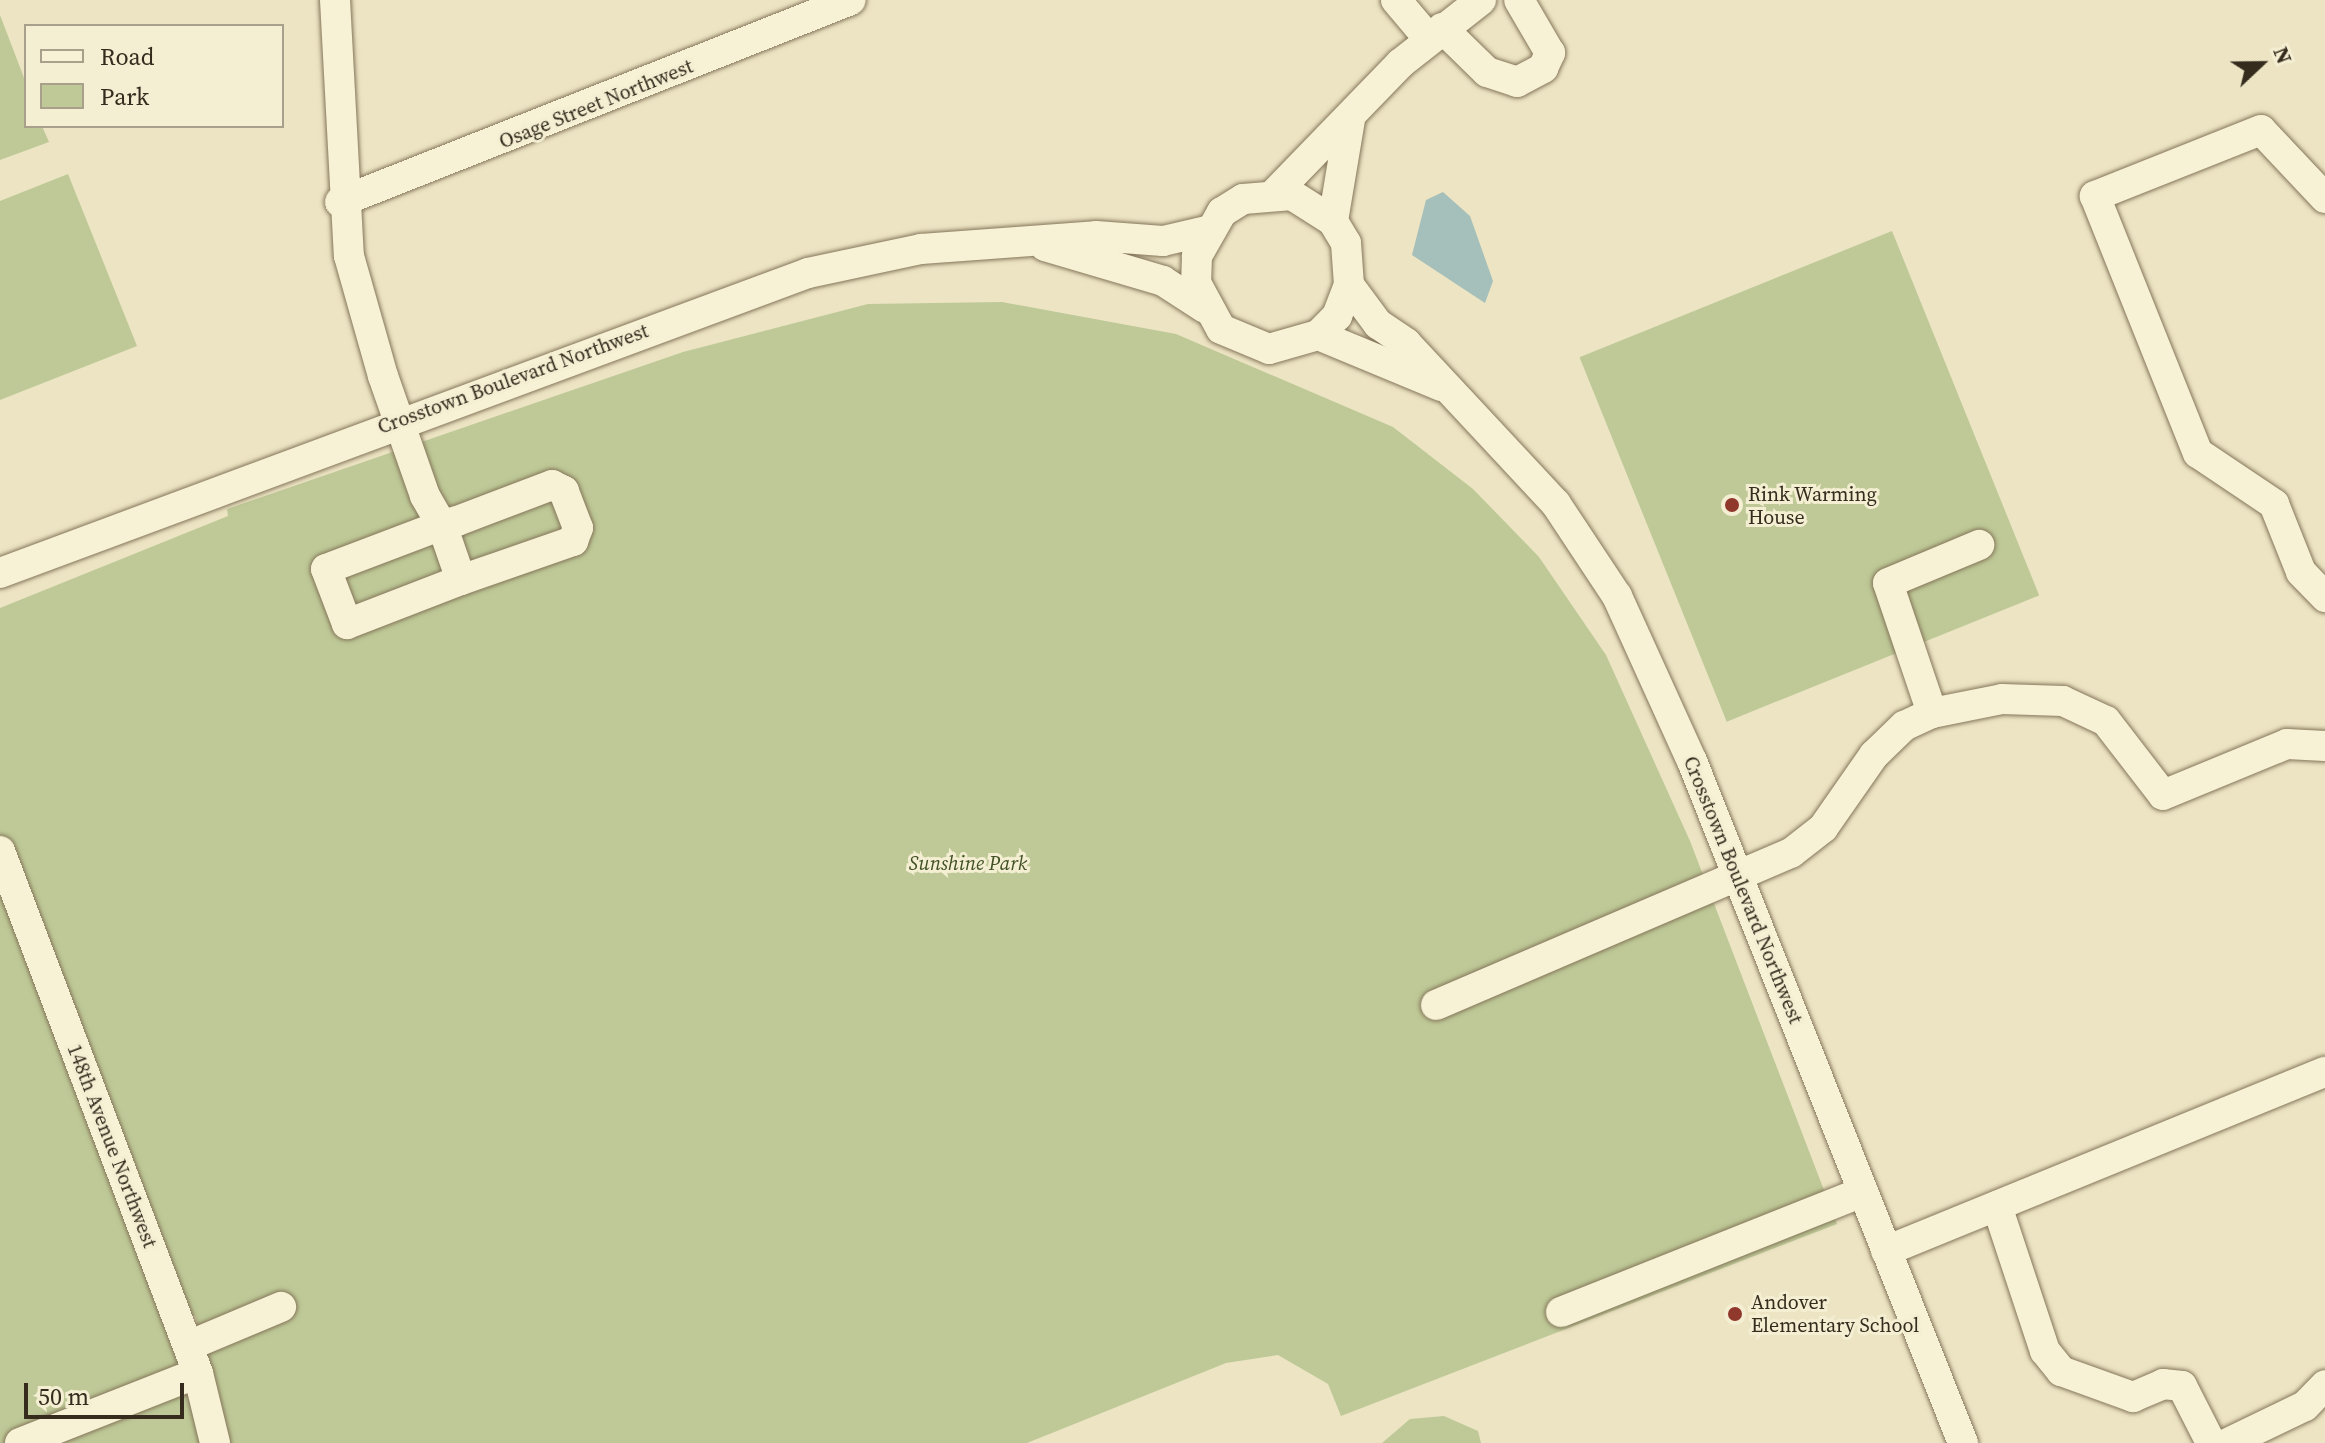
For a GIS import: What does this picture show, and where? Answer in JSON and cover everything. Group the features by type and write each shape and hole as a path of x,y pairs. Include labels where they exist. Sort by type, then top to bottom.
{"street":[{"path":"335,0 340,202 362,314 399,421 461,580"},
{"name":"Osage Street Northwest","path":"340,202 851,0"},
{"path":"1396,0 1487,72 1517,82 1543,68 1550,53 1519,0"},
{"path":"1274,194 1436,34 1481,0"},
{"path":"1333,221 1350,119"},
{"path":"2325,198 2261,130 2095,196 2198,453 2274,504 2301,572 2325,597"},
{"path":"1274,194 1315,205 1333,221 1346,243 1349,285 1337,316 1318,335"},
{"name":"Crosstown Boulevard Northwest","path":"0,573 399,421 808,273 921,249 1040,244 1096,236 1163,241 1206,231 1243,199 1274,194"},
{"path":"1205,308 1197,256 1206,231"},
{"name":"Crosstown Boulevard Northwest","path":"1040,244 1163,281 1205,308 1221,329 1269,349 1318,335 1441,386"},
{"name":"Crosstown Boulevard Northwest","path":"1349,285 1441,386 1521,464 1591,553 1648,658 1963,1443"},
{"path":"552,485 569,503 578,528 573,541 461,580 347,624 326,569 552,485"},
{"path":"1932,713 1888,583 1979,545"},
{"path":"1436,1005 1808,842 1874,755 1904,726 1932,713 2002,699 2063,701 2106,721 2163,795 2287,744 2325,746"},
{"name":"148th Avenue Northwest","path":"0,851 193,1360 215,1443"},
{"path":"1886,1251 2325,1072"},
{"path":"1561,1312 1863,1192"},
{"path":"1997,1206 2045,1351 2061,1371 2133,1397 2163,1384 2182,1386 2211,1443"},
{"path":"20,1443 193,1360 281,1307"},
{"path":"2228,1443 2305,1406 2325,1385"}],"green space":[{"path":"0,15 24,78 24,128 43,128 49,142 0,160"},
{"path":"68,174 137,346 0,400 0,201"},
{"path":"1892,231 2039,595 1727,722 1580,357"},
{"name":"Sunshine Park","path":"1002,302 1176,334 1393,427 1473,489 1539,557 1606,655 1690,841 1837,1224 1341,1416 1328,1384 1278,1355 1226,1363 1027,1443 228,1443 195,1315 169,1329 205,1443 0,1443 0,608 228,516 227,509 683,352 868,304"},
{"path":"1444,1416 1478,1431 1481,1443 1382,1443 1410,1419"}],"water":[{"path":"1443,192 1470,216 1493,281 1485,303 1412,255 1426,200"}],"place":[{"name":"Rink Warming House","path":"1732,505"},
{"name":"Andover Elementary School","path":"1735,1314"}]}
